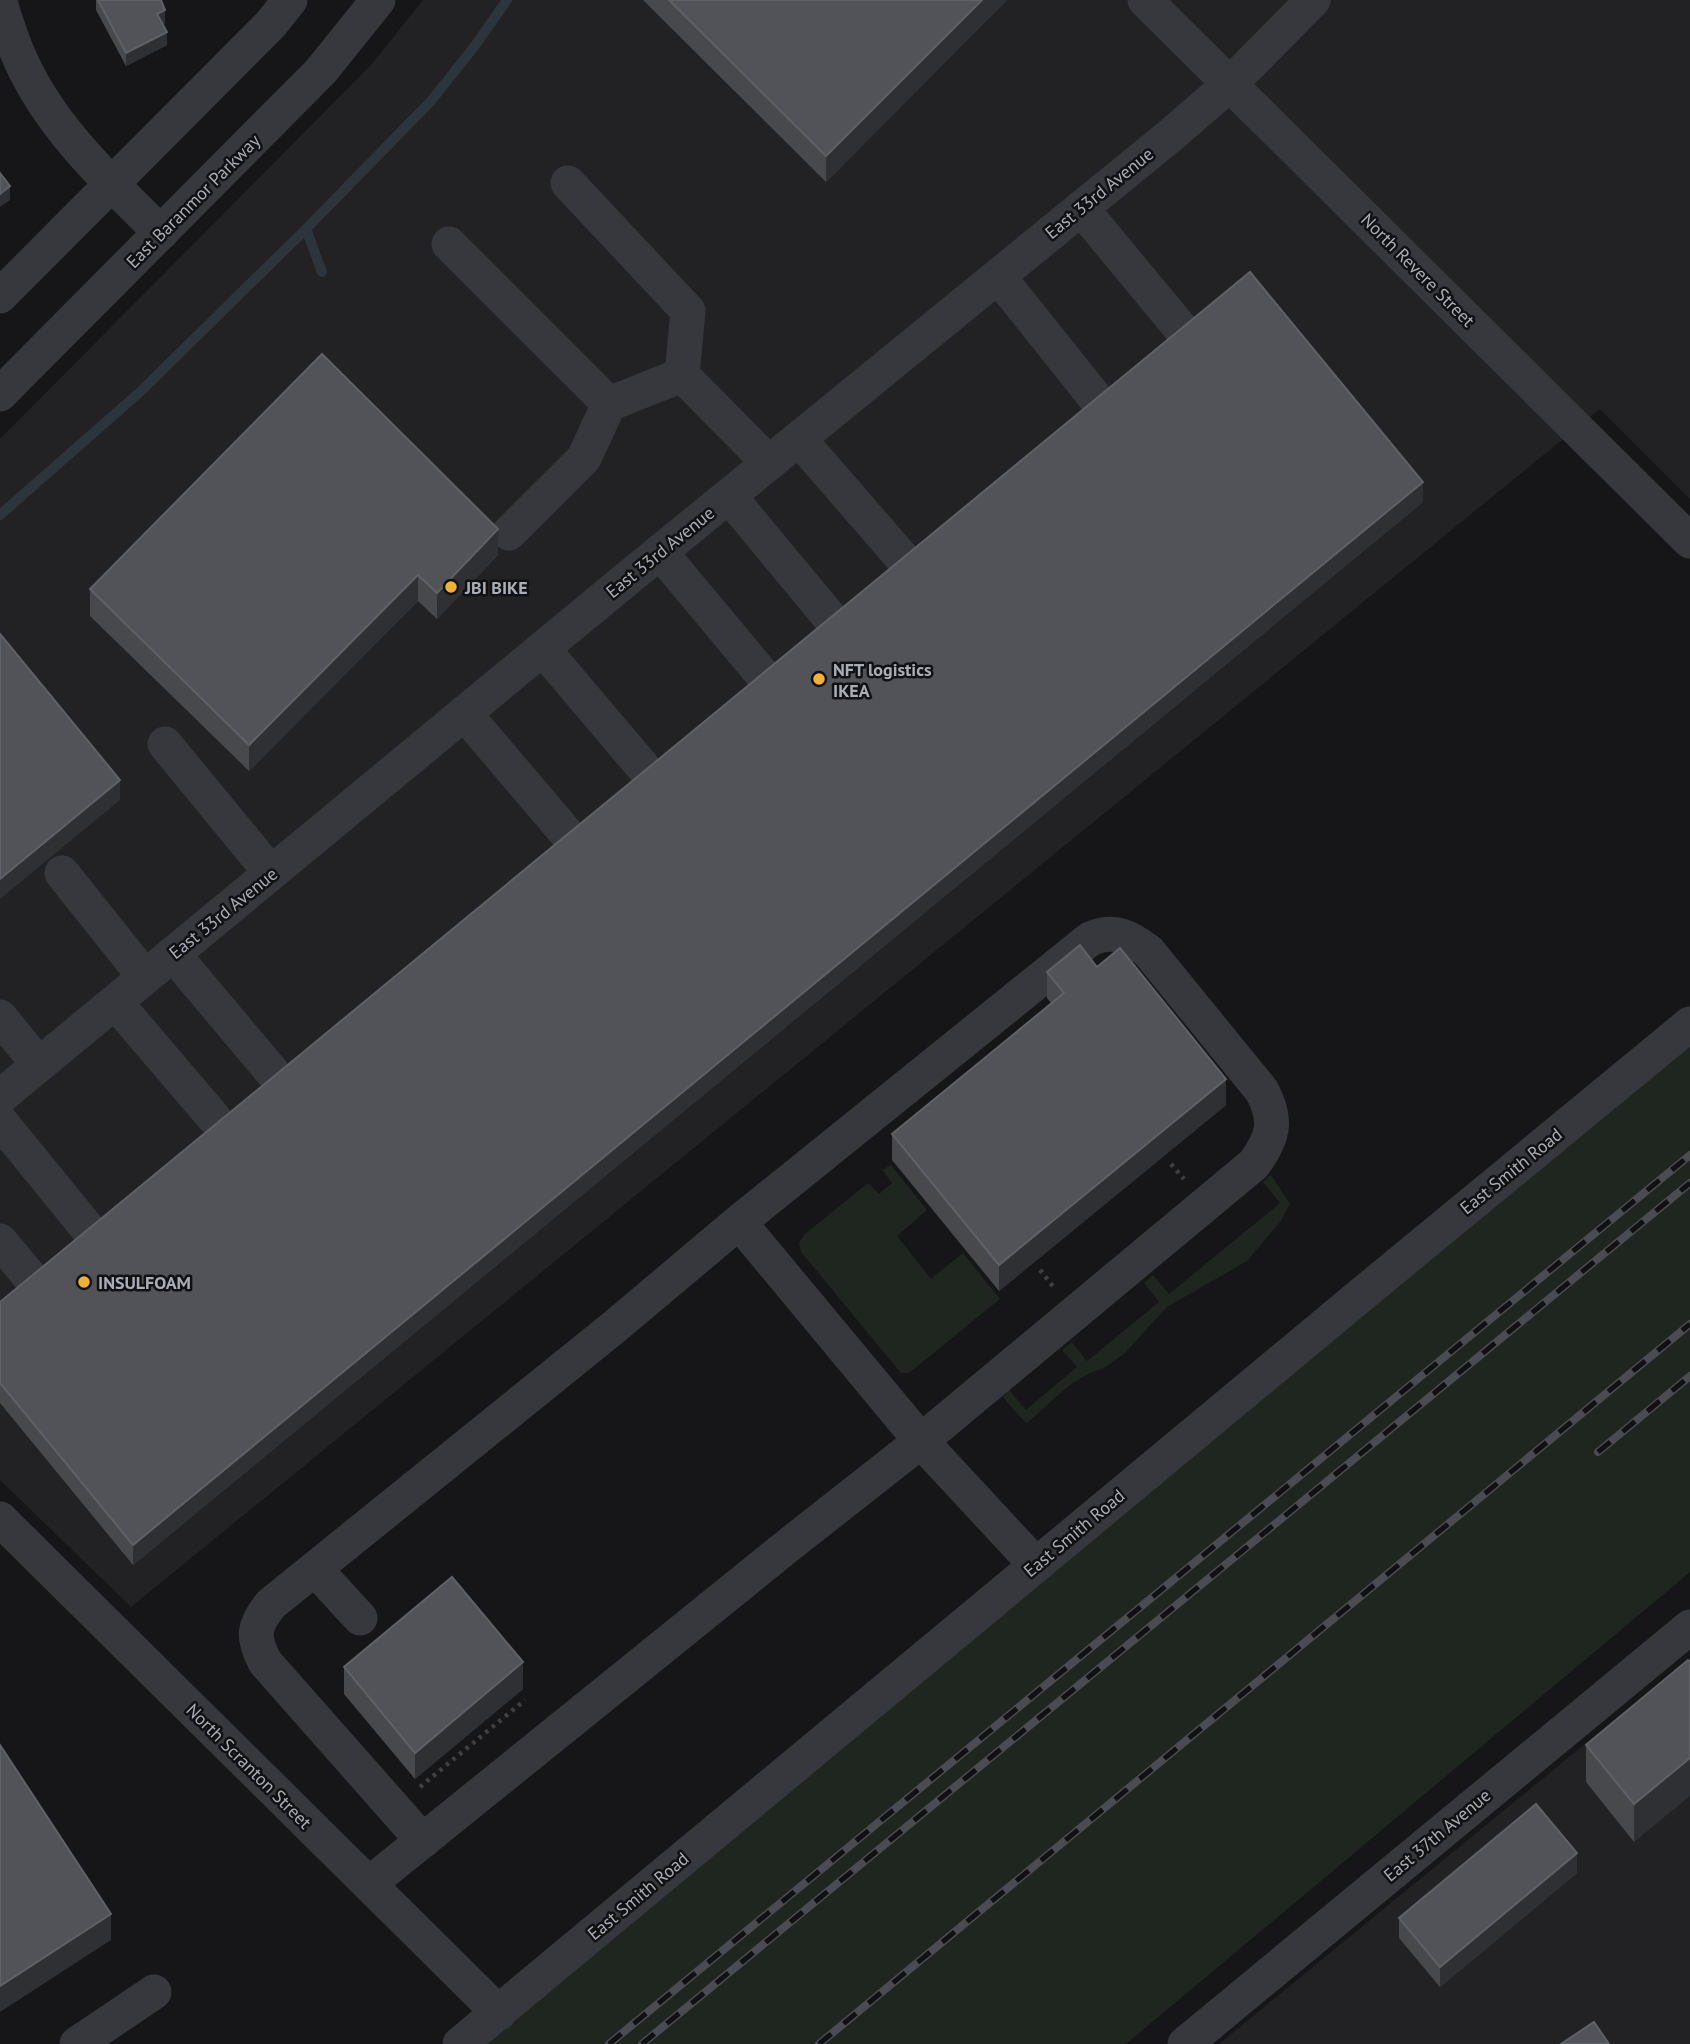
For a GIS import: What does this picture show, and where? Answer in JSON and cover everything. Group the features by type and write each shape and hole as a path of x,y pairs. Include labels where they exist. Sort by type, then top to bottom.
{"street":[{"path":"0,0 21,64 36,93 67,137 161,233"},
{"path":"0,296 270,25 290,0"},
{"name":"East Baranmor Parkway","path":"0,394 321,71 378,0"},
{"name":"North Revere Street","path":"1145,0 1690,541"},
{"name":"East 33rd Avenue","path":"0,1097 1231,83 1313,0"},
{"path":"568,183 688,311 682,375"},
{"path":"1081,208 1182,330"},
{"path":"449,244 609,404"},
{"path":"998,276 1097,400"},
{"path":"509,533 583,458 609,404 682,375"},
{"path":"682,375 769,463"},
{"path":"799,439 904,560"},
{"path":"729,496 831,619"},
{"path":"660,552 761,673"},
{"path":"543,649 643,767"},
{"path":"464,713 567,834"},
{"path":"165,744 271,873"},
{"path":"62,873 145,977"},
{"path":"369,1884 423,1841 790,1544 921,1441 1254,1164 1266,1148 1271,1133 1272,1117 1262,1091 1149,952 1133,940 1118,934 1103,933 1090,939 271,1604 257,1620 256,1634 265,1662 423,1841"},
{"path":"173,954 272,1073"},
{"path":"115,1002 214,1118"},
{"path":"0,1017 39,1065"},
{"name":"East Smith Road","path":"460,2044 1690,1024"},
{"path":"0,1121 88,1229"},
{"path":"739,1222 921,1441 1036,1565"},
{"path":"0,1241 30,1278"},
{"name":"North Scranton Street","path":"0,1519 499,2012"},
{"path":"315,1569 360,1618"},
{"name":"East 37th Avenue","path":"1185,2044 1690,1627"},
{"path":"77,2044 154,1992"}],"path":[{"path":"1040,1270 1062,1298"},
{"path":"414,1792 525,1700"}],"shaded area":[{"path":"423,0 1690,0 1690,499 1600,409 131,1607 0,1480 0,439 371,65"},
{"path":"1690,1044 1690,1572 1126,2044 476,2044"},
{"path":"891,1165 927,1210 897,1236 931,1279 963,1253 1000,1299 909,1373 901,1373 801,1252 799,1242 805,1234 868,1183 879,1194 892,1183 882,1170"},
{"path":"1271,1175 1290,1204 1281,1221 1247,1261 1167,1307 1125,1353 1104,1368 1071,1384 1027,1423 1022,1419 1003,1397 1009,1390 1026,1410 1077,1367 1062,1350 1072,1342 1087,1361 1159,1302 1144,1283 1153,1275 1169,1294 1280,1203 1263,1182"},
{"path":"1690,1658 1690,2044 1219,2044 1381,1911"}],"building":[{"path":"98,0 161,0 165,10 157,14 167,32 126,53"},
{"path":"669,0 982,0 826,156"},
{"path":"0,173 10,186 0,194"},
{"path":"1250,272 1423,482 133,1545 0,1383 0,1302"},
{"path":"322,354 498,529 437,593 418,575 249,745 90,589"},
{"path":"0,634 120,780 0,879"},
{"path":"1080,945 1097,967 1120,948 1226,1079 999,1265 892,1134 1064,993 1047,972"},
{"path":"452,1577 523,1662 415,1753 344,1667"},
{"path":"1688,1660 1690,1758 1634,1804 1586,1745"},
{"path":"0,1745 111,1914 0,1986"},
{"path":"1536,1804 1577,1853 1440,1967 1399,1918"},
{"path":"1594,2022 1609,2044 1561,2044"}],"waterway":[{"path":"0,515 140,392 306,229 431,101 507,0"},
{"path":"306,229 322,272"}],"railway":[{"path":"609,2044 1690,1155"},
{"path":"642,2044 1690,1183"},
{"path":"819,2044 1690,1324"},
{"path":"1598,1452 1690,1376"}],"place":[{"name":"JBI BIKE","path":"451,587"},
{"name":"NFT logistics IKEA","path":"819,679"},
{"name":"INSULFOAM","path":"84,1282"}]}
